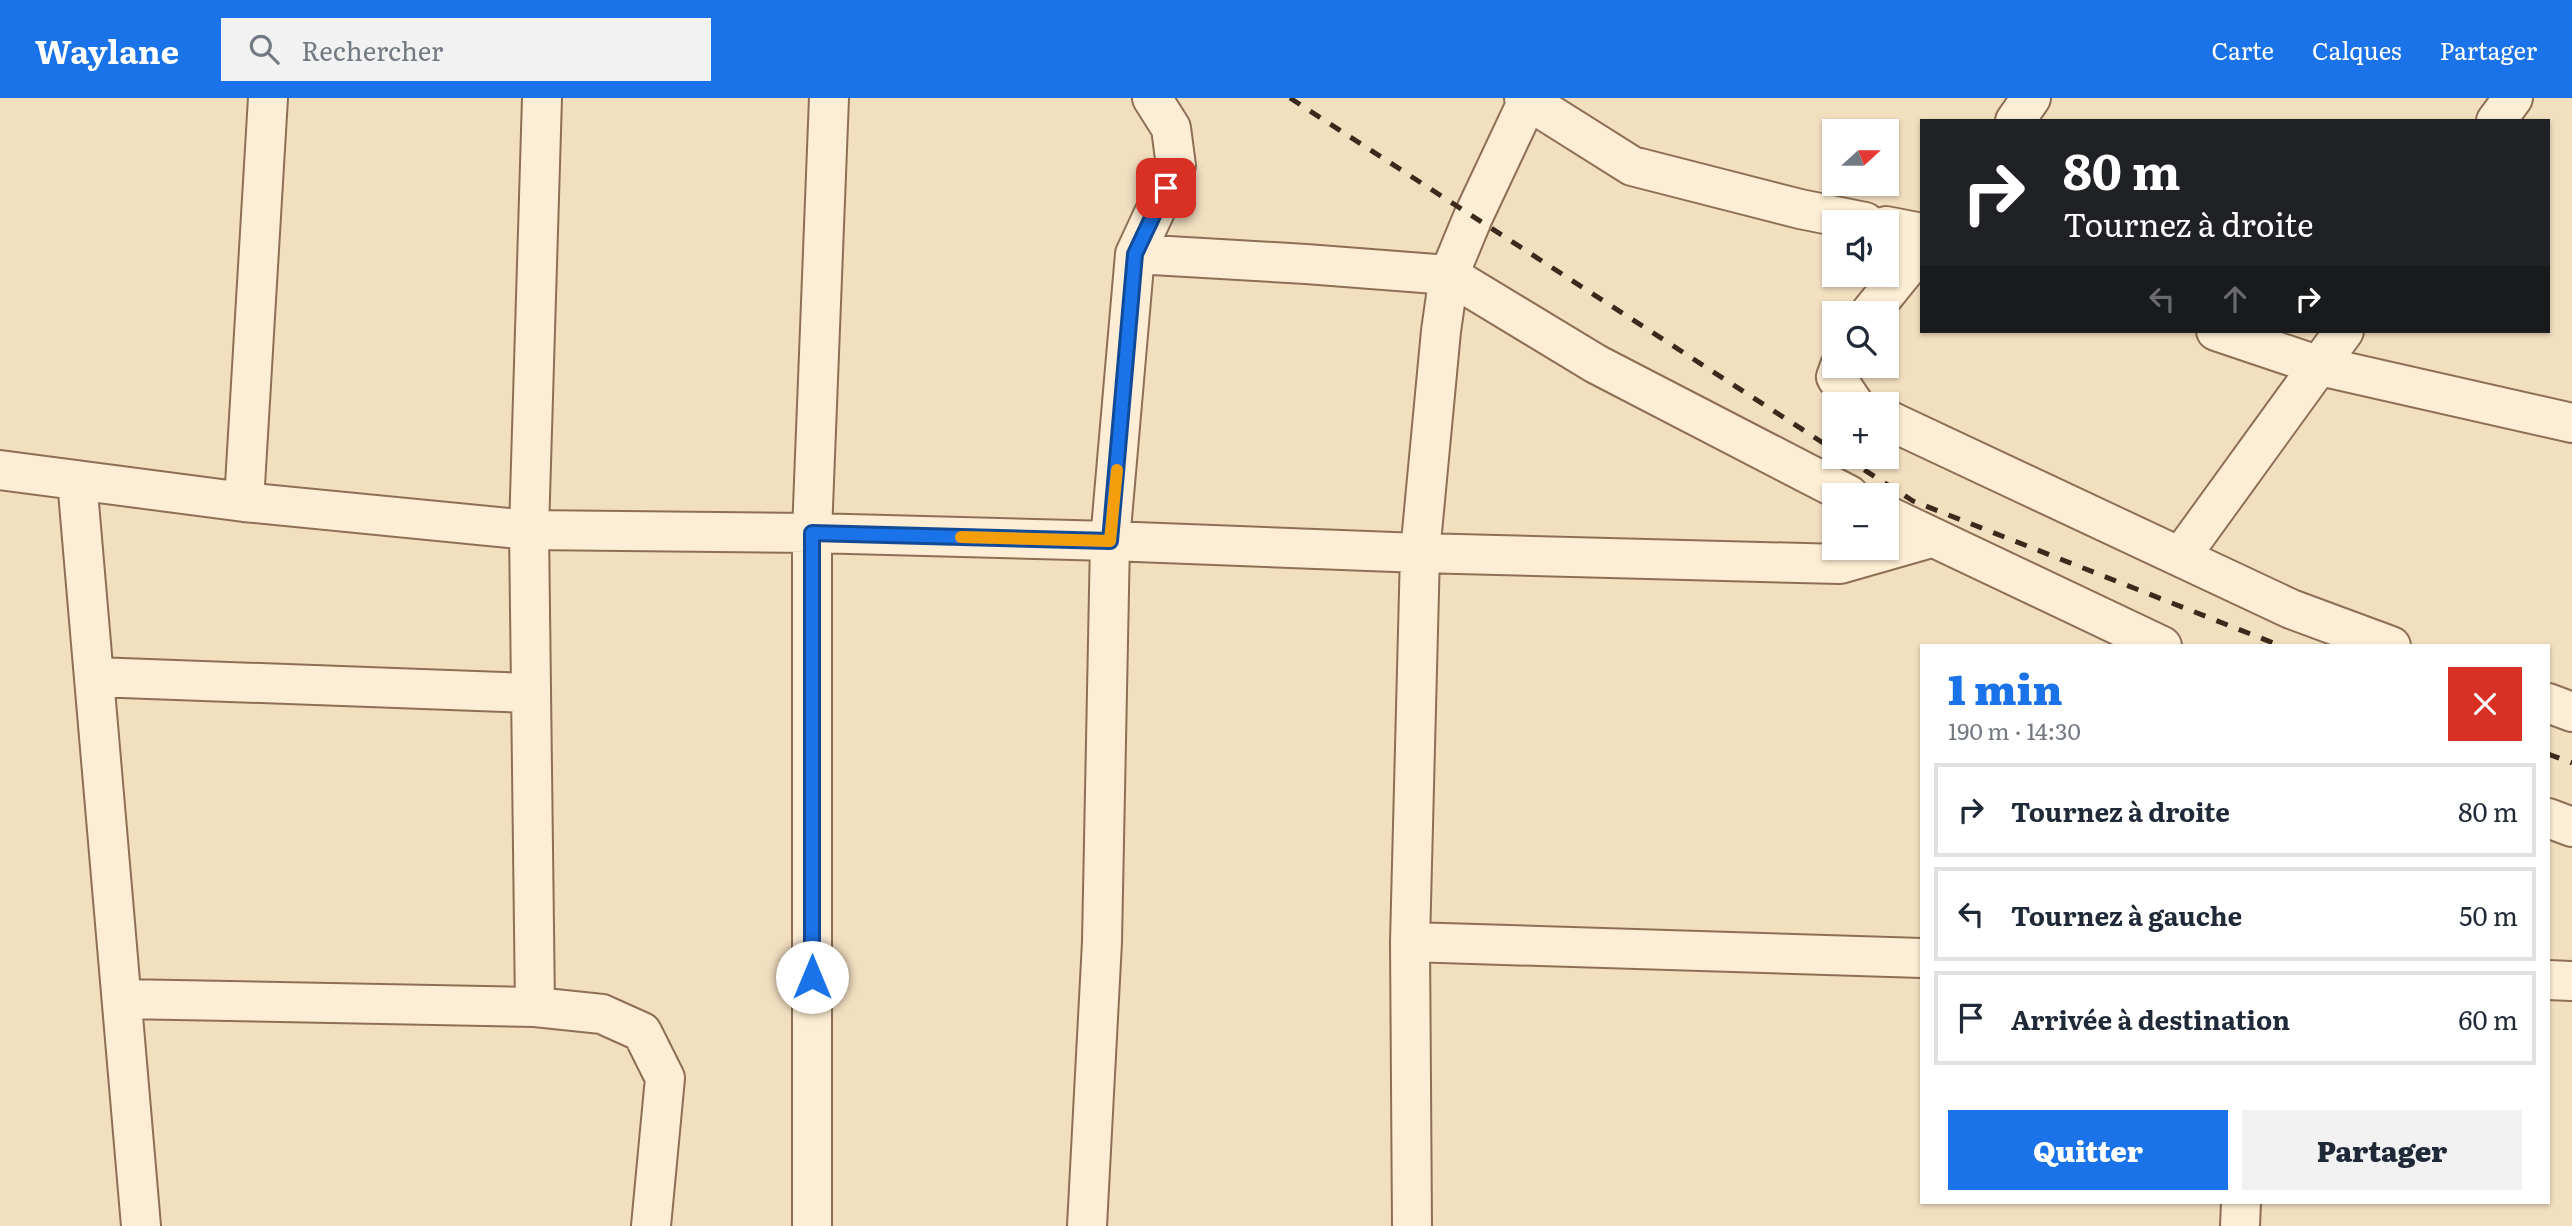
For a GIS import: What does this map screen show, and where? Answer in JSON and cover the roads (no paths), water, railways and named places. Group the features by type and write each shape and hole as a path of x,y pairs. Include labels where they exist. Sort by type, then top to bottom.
{"street":[{"path":"244,502 268,98"},
{"path":"535,1007 529,530 542,98"},
{"path":"812,1226 812,533 829,98"},
{"path":"1087,1226 1102,942 1110,541 1135,254 1176,166 1171,128 1152,98"},
{"path":"2016,119 2031,98"},
{"path":"2497,119 2513,98"},
{"path":"1412,1226 1410,942 1420,553 1441,331 1449,275 1527,99 1632,166 1822,213"},
{"path":"1899,229 1920,233"},
{"path":"1880,301 1920,250"},
{"path":"1135,254 1449,275 1596,364 1826,483"},
{"path":"2222,333 2320,366 2572,423"},
{"path":"2181,556 2343,333"},
{"path":"1899,425 2291,609 2386,644"},
{"path":"0,470 244,502 529,530 812,533 1840,564 1931,538"},
{"path":"78,480 141,1226"},
{"path":"1899,522 2158,644"},
{"path":"94,677 531,693"},
{"path":"2550,704 2572,712"},
{"path":"2550,819 2572,827"},
{"path":"1410,942 1920,958"},
{"path":"2550,980 2572,981"},
{"path":"122,999 535,1007 602,1014 642,1032 665,1078 651,1226"},
{"path":"2240,1226 2241,1204"}],"railway":[{"path":"1290,98 1822,442"},
{"path":"1863,469 1913,501 2276,644"},
{"path":"2550,755 2572,763"}]}
